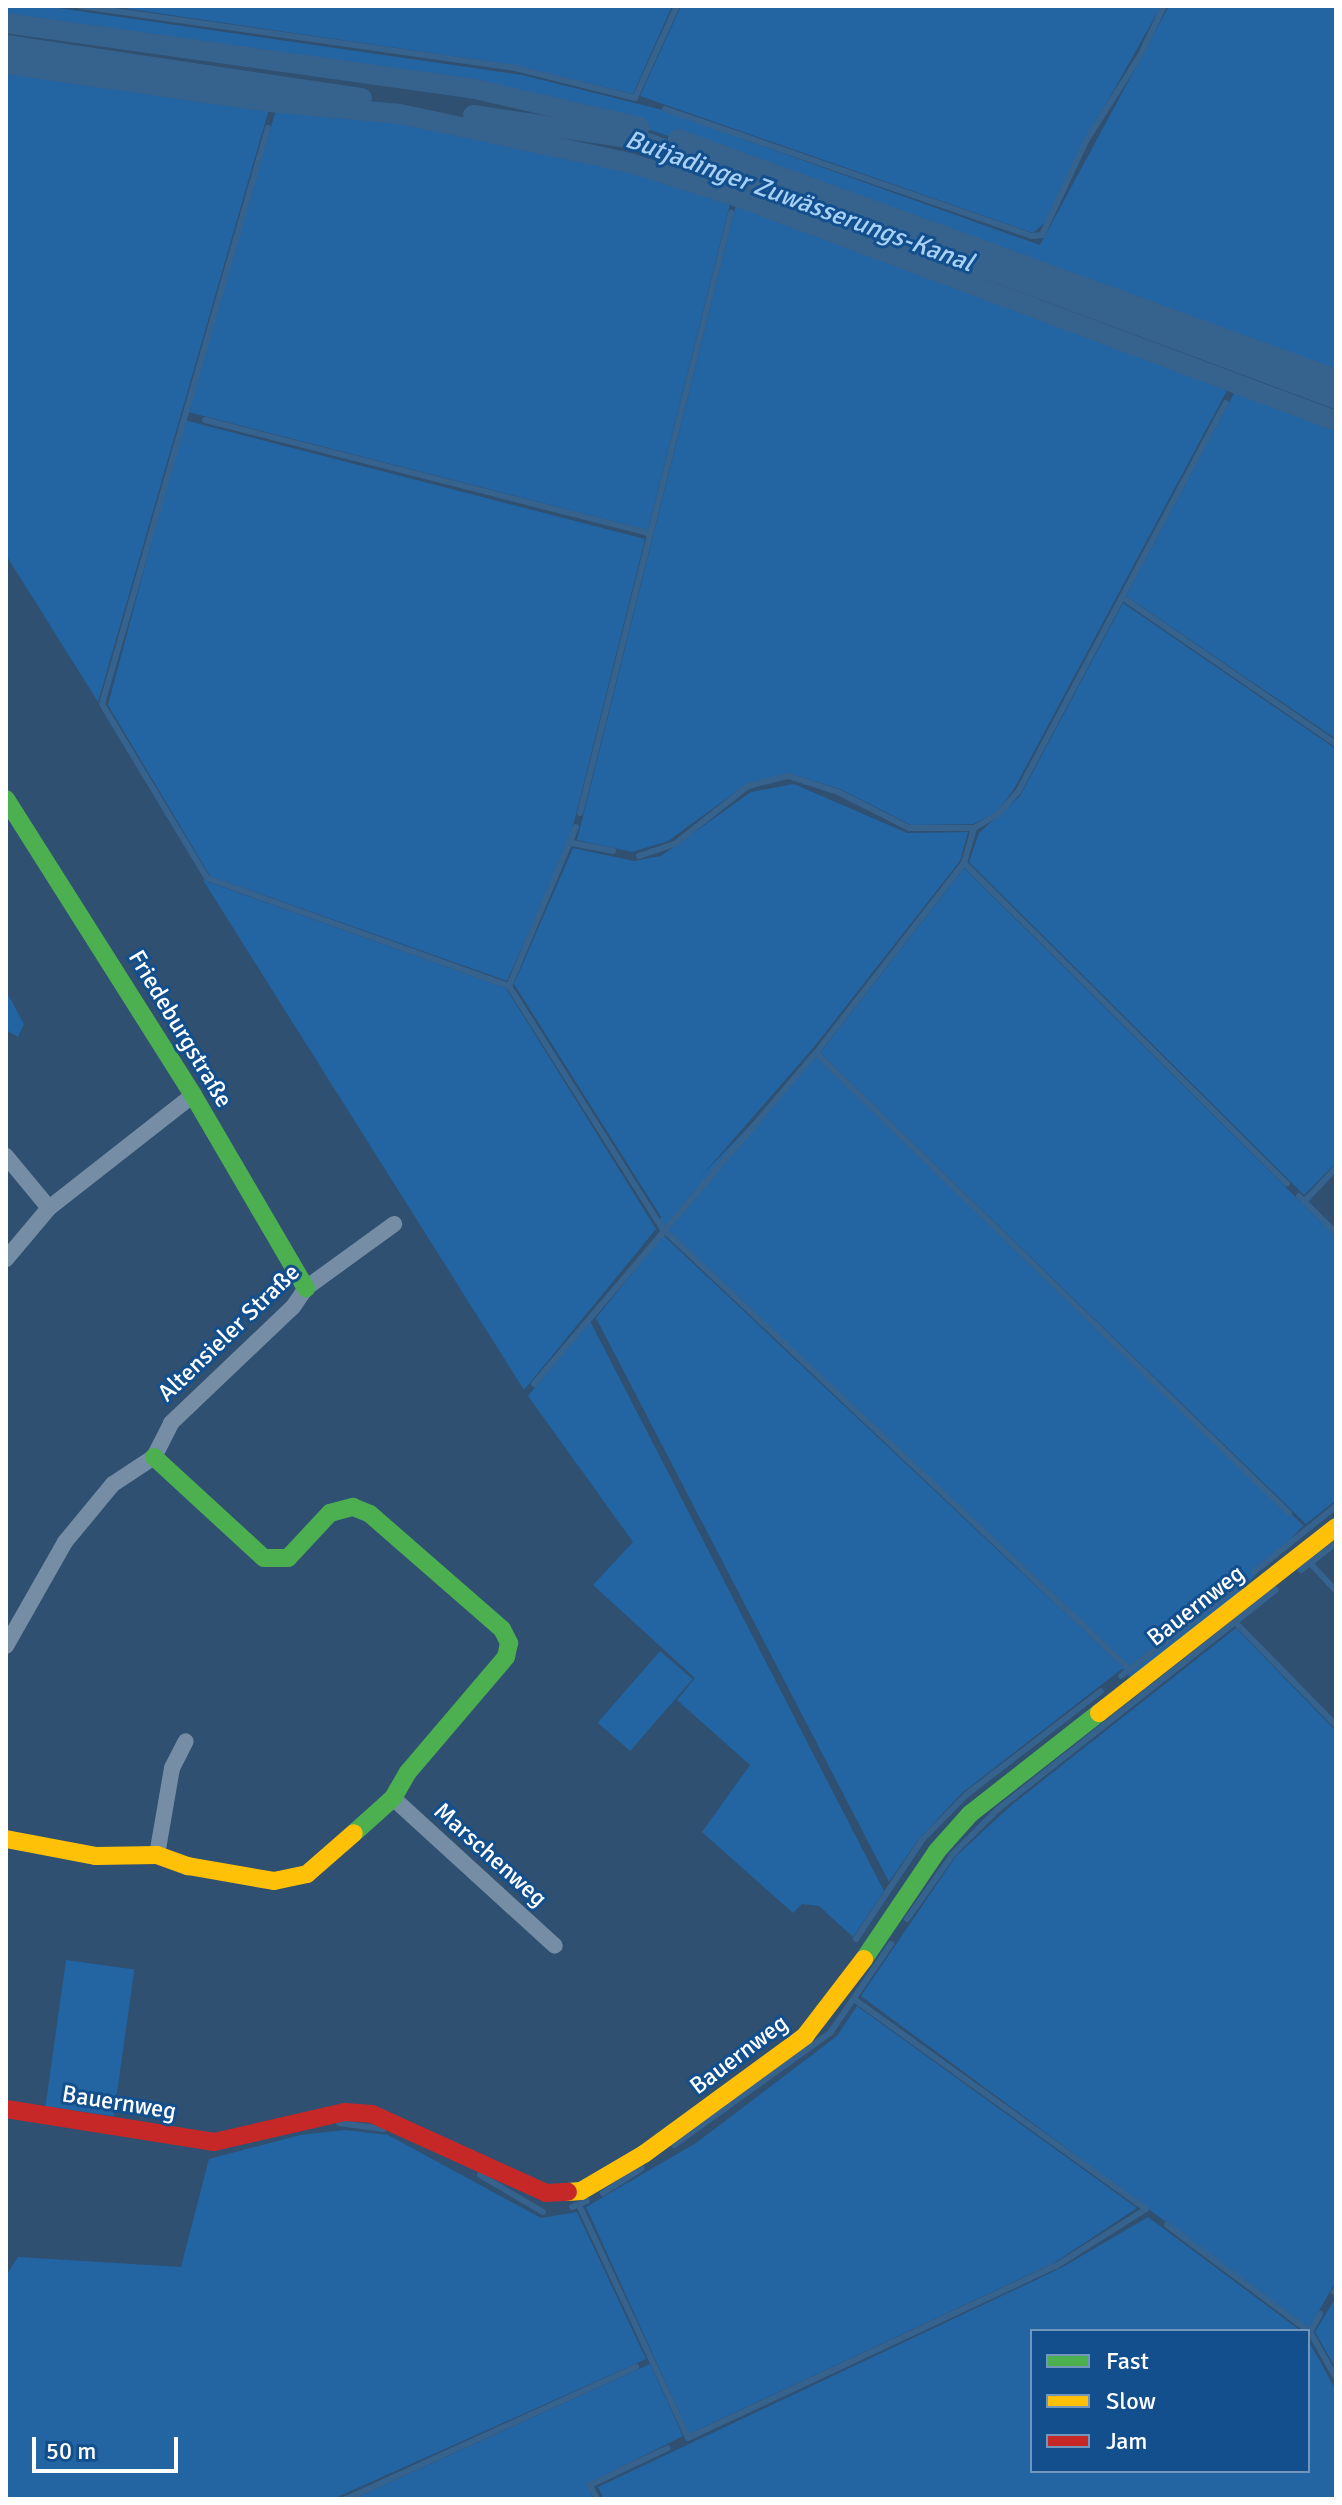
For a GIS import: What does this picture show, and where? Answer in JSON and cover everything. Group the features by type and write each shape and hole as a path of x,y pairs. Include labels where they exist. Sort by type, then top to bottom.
{"street":[{"name":"Friedeburgstraße","path":"6,799 193,1095 306,1288"},
{"path":"6,1259 49,1208 193,1095"},
{"path":"6,1156 49,1208"},
{"name":"Altensieler Straße","path":"6,1646 12,1619 65,1542 113,1484 154,1457 171,1423 293,1307 306,1288 394,1224"},
{"path":"6,1839 96,1856 157,1855 188,1866 274,1881 307,1874 393,1798 408,1772 506,1657 509,1643 502,1629 370,1514 353,1507 330,1513 288,1558 264,1558 154,1457"},
{"name":"Bauernweg","path":"6,2109 214,2142 345,2112 372,2114 546,2193 581,2191 644,2154 805,2036 829,2011 937,1851 970,1814 1336,1527"},
{"path":"157,1855 172,1768 186,1741"},
{"name":"Marschenweg","path":"393,1798 555,1946"}],"shaded area":[{"path":"6,6 44,6 522,75 659,109 1040,245 1169,6 1336,6 1336,379 651,130 471,88 6,23"},
{"path":"109,6 672,6 633,94 507,64"},
{"path":"681,6 1161,6 1083,145 1048,220 1033,233 640,96"},
{"path":"6,64 271,102 98,702 6,555"},
{"path":"278,103 400,114 523,137 732,196 648,530 188,412"},
{"path":"738,197 1231,383 1014,789 996,813 973,824 911,825 840,789 791,774 748,783 668,841 632,852 577,840"},
{"path":"1238,386 1336,421 1336,739 1126,596"},
{"path":"184,420 645,539 569,842 507,981 210,876 108,705"},
{"path":"1123,603 1336,749 1336,1163 1304,1195 969,862 979,833 1020,796"},
{"path":"794,784 907,833 968,832 960,861 814,1047 663,1220 514,984 573,848 634,861 661,856 751,792"},
{"path":"964,868 1336,1237 1336,1500 1306,1524 820,1053"},
{"path":"203,880 506,988 656,1229 524,1390"},
{"path":"6,991 24,1024 18,1037 6,1030"},
{"path":"817,1056 1303,1526 1144,1690 658,1221"},
{"path":"663,1235 1123,1668 962,1793 918,1840 889,1882 596,1318"},
{"path":"590,1321 884,1891 853,1937 819,1906 802,1904 793,1913 702,1832 750,1765 677,1700 695,1678 593,1585 633,1542 528,1396"},
{"path":"1236,1628 1336,1731 1336,2281 1309,2328 861,1996 956,1856 1014,1803"},
{"path":"660,1651 692,1679 630,1751 598,1723"},
{"path":"66,1960 134,1970 114,2116 45,2107"},
{"path":"857,2006 1137,2208 1054,2263 689,2434 586,2207 696,2143 837,2036"},
{"path":"345,2130 388,2135 541,2218 577,2212 646,2359 333,2499 6,2499 6,2276 18,2257 181,2267 209,2159 300,2135"},
{"path":"1148,2217 1298,2329 1030,2329 1030,2473 1310,2473 1310,2344 1336,2390 1336,2499 604,2499 598,2487 1061,2268"},
{"path":"1336,2297 1336,2369 1315,2332"},
{"path":"650,2364 683,2436 587,2484 593,2499 353,2499"}],"waterway":[{"path":"80,6 515,68 635,98 677,6"},
{"path":"665,109 1032,236 1042,235 1086,141 1140,56 1164,6"},
{"path":"6,23 471,88 640,127"},
{"name":"Butjadinger Zuwässerungs-Kanal","path":"6,45 362,98"},
{"path":"6,64 278,103 400,114 630,163 738,197 1336,421"},
{"name":"Butjadinger Zuwässerungs-Kanal","path":"473,115 640,140 1336,399"},
{"path":"268,128 102,704 207,878 509,986"},
{"path":"678,139 1336,379"},
{"path":"580,813 731,213"},
{"path":"639,856 676,843 748,786 788,776 838,792 909,828 974,828 998,814 1018,792 1226,403"},
{"path":"205,420 651,534"},
{"path":"1122,597 1336,744"},
{"path":"576,827 509,986 662,1228 1130,1670"},
{"path":"534,1384 816,1053 964,863 974,828"},
{"path":"572,843 613,851"},
{"path":"964,863 1287,1184"},
{"path":"816,1053 1289,1513"},
{"path":"1304,1202 1336,1168"},
{"path":"1299,1196 1336,1233"},
{"path":"1254,1572 1336,1506"},
{"path":"1301,1570 1336,1543"},
{"path":"1310,1563 1336,1591"},
{"path":"1121,1676 1236,1587"},
{"path":"907,1919 953,1854 997,1810 1276,1590"},
{"path":"1235,1622 1336,1725"},
{"path":"856,1939 922,1840 966,1795 1101,1691"},
{"path":"674,2145 830,2033 891,1944"},
{"path":"579,2205 688,2438 1056,2266 1146,2209 854,1999"},
{"path":"339,2123 384,2129"},
{"path":"603,2193 642,2168"},
{"path":"480,2175 543,2212"},
{"path":"572,2207 587,2201"},
{"path":"1167,2225 1306,2329"},
{"path":"1310,2332 1320,2314"},
{"path":"1310,2332 1336,2378"},
{"path":"346,2499 636,2367"},
{"path":"597,2499 590,2485 668,2448"}],"traffic: fast":[{"path":"6,799 193,1095 306,1288"},
{"path":"154,1457 264,1558 288,1558 330,1513 353,1507 370,1514 502,1629 509,1643 506,1657 408,1772 393,1798 354,1833"},
{"path":"864,1959 937,1851 970,1814 1099,1713"}],"traffic: slow":[{"path":"1099,1713 1336,1527"},
{"path":"6,1839 96,1856 157,1855 188,1866 274,1881 307,1874 354,1833"},
{"path":"568,2192 581,2191 644,2154 805,2036 864,1959"}],"traffic: jam":[{"path":"6,2109 214,2142 345,2112 372,2114 546,2193 568,2192"}]}
